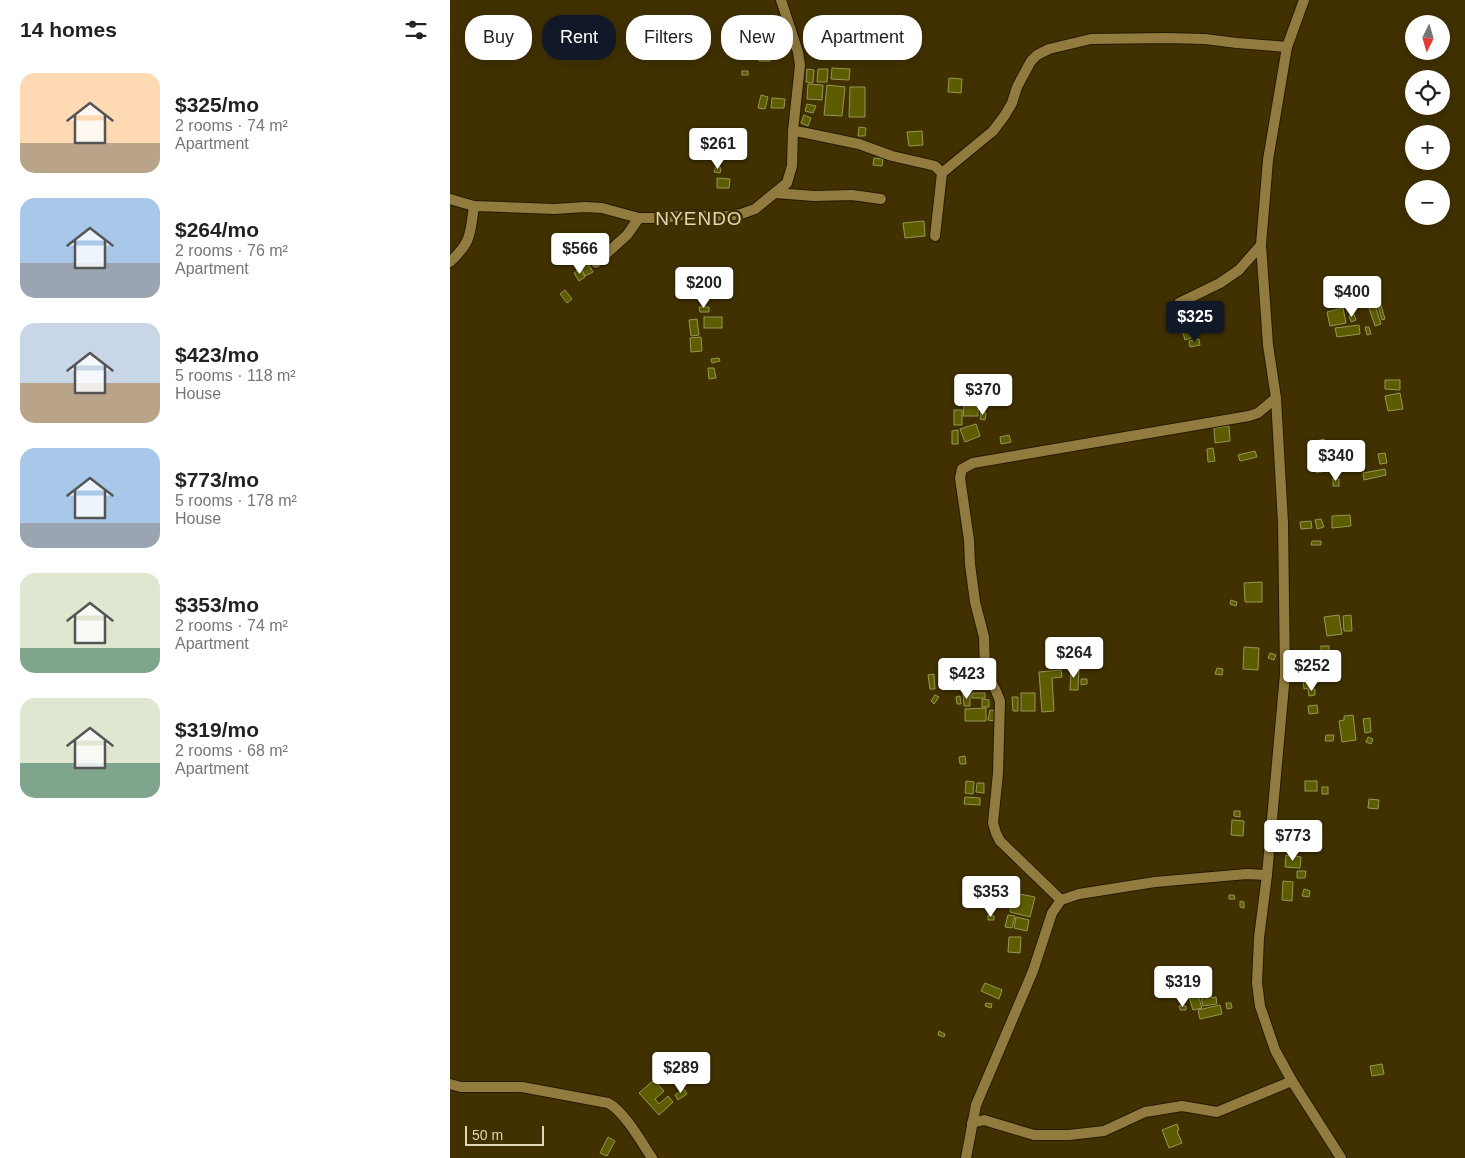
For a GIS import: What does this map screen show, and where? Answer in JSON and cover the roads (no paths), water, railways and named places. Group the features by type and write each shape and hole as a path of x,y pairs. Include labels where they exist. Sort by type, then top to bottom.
{"street":[{"path":"450,199 474,206 554,209 602,208 639,218 665,218 683,215 727,216 742,214 755,209 784,187 792,166 793,131 800,65 798,52 781,0"},
{"path":"1304,0 1287,47 1268,160 1261,245 1268,345 1276,398 1283,523 1285,674 1267,875 1259,938 1257,983 1260,1006 1276,1050 1292,1082 1341,1158"},
{"path":"935,236 942,173 993,131 1006,115 1012,104 1017,87 1031,61 1037,55 1049,49 1092,39 1205,39 1287,47"},
{"path":"793,131 859,144 892,156 935,166 942,173"},
{"path":"775,193 814,196 852,195 881,199"},
{"path":"450,262 464,249 470,236 474,206"},
{"path":"596,263 626,235 639,218"},
{"path":"1179,304 1220,283 1239,270 1261,245"},
{"path":"1061,900 1000,841 993,823 998,773 1000,701 985,670 984,637 975,602 969,540 960,485 962,469 973,463 1249,416 1258,413 1276,398"},
{"path":"966,1158 976,1105 1032,971 1052,913 1061,900 1080,894 1155,882 1247,874 1267,875"},
{"path":"972,1123 984,1120 1034,1135 1104,1132 1145,1112 1182,1106 1217,1112 1292,1082"},
{"path":"450,1084 460,1087 522,1087 608,1103 615,1106 652,1158"}],"district":[{"name":"NYENDO","path":"699,218"}]}
